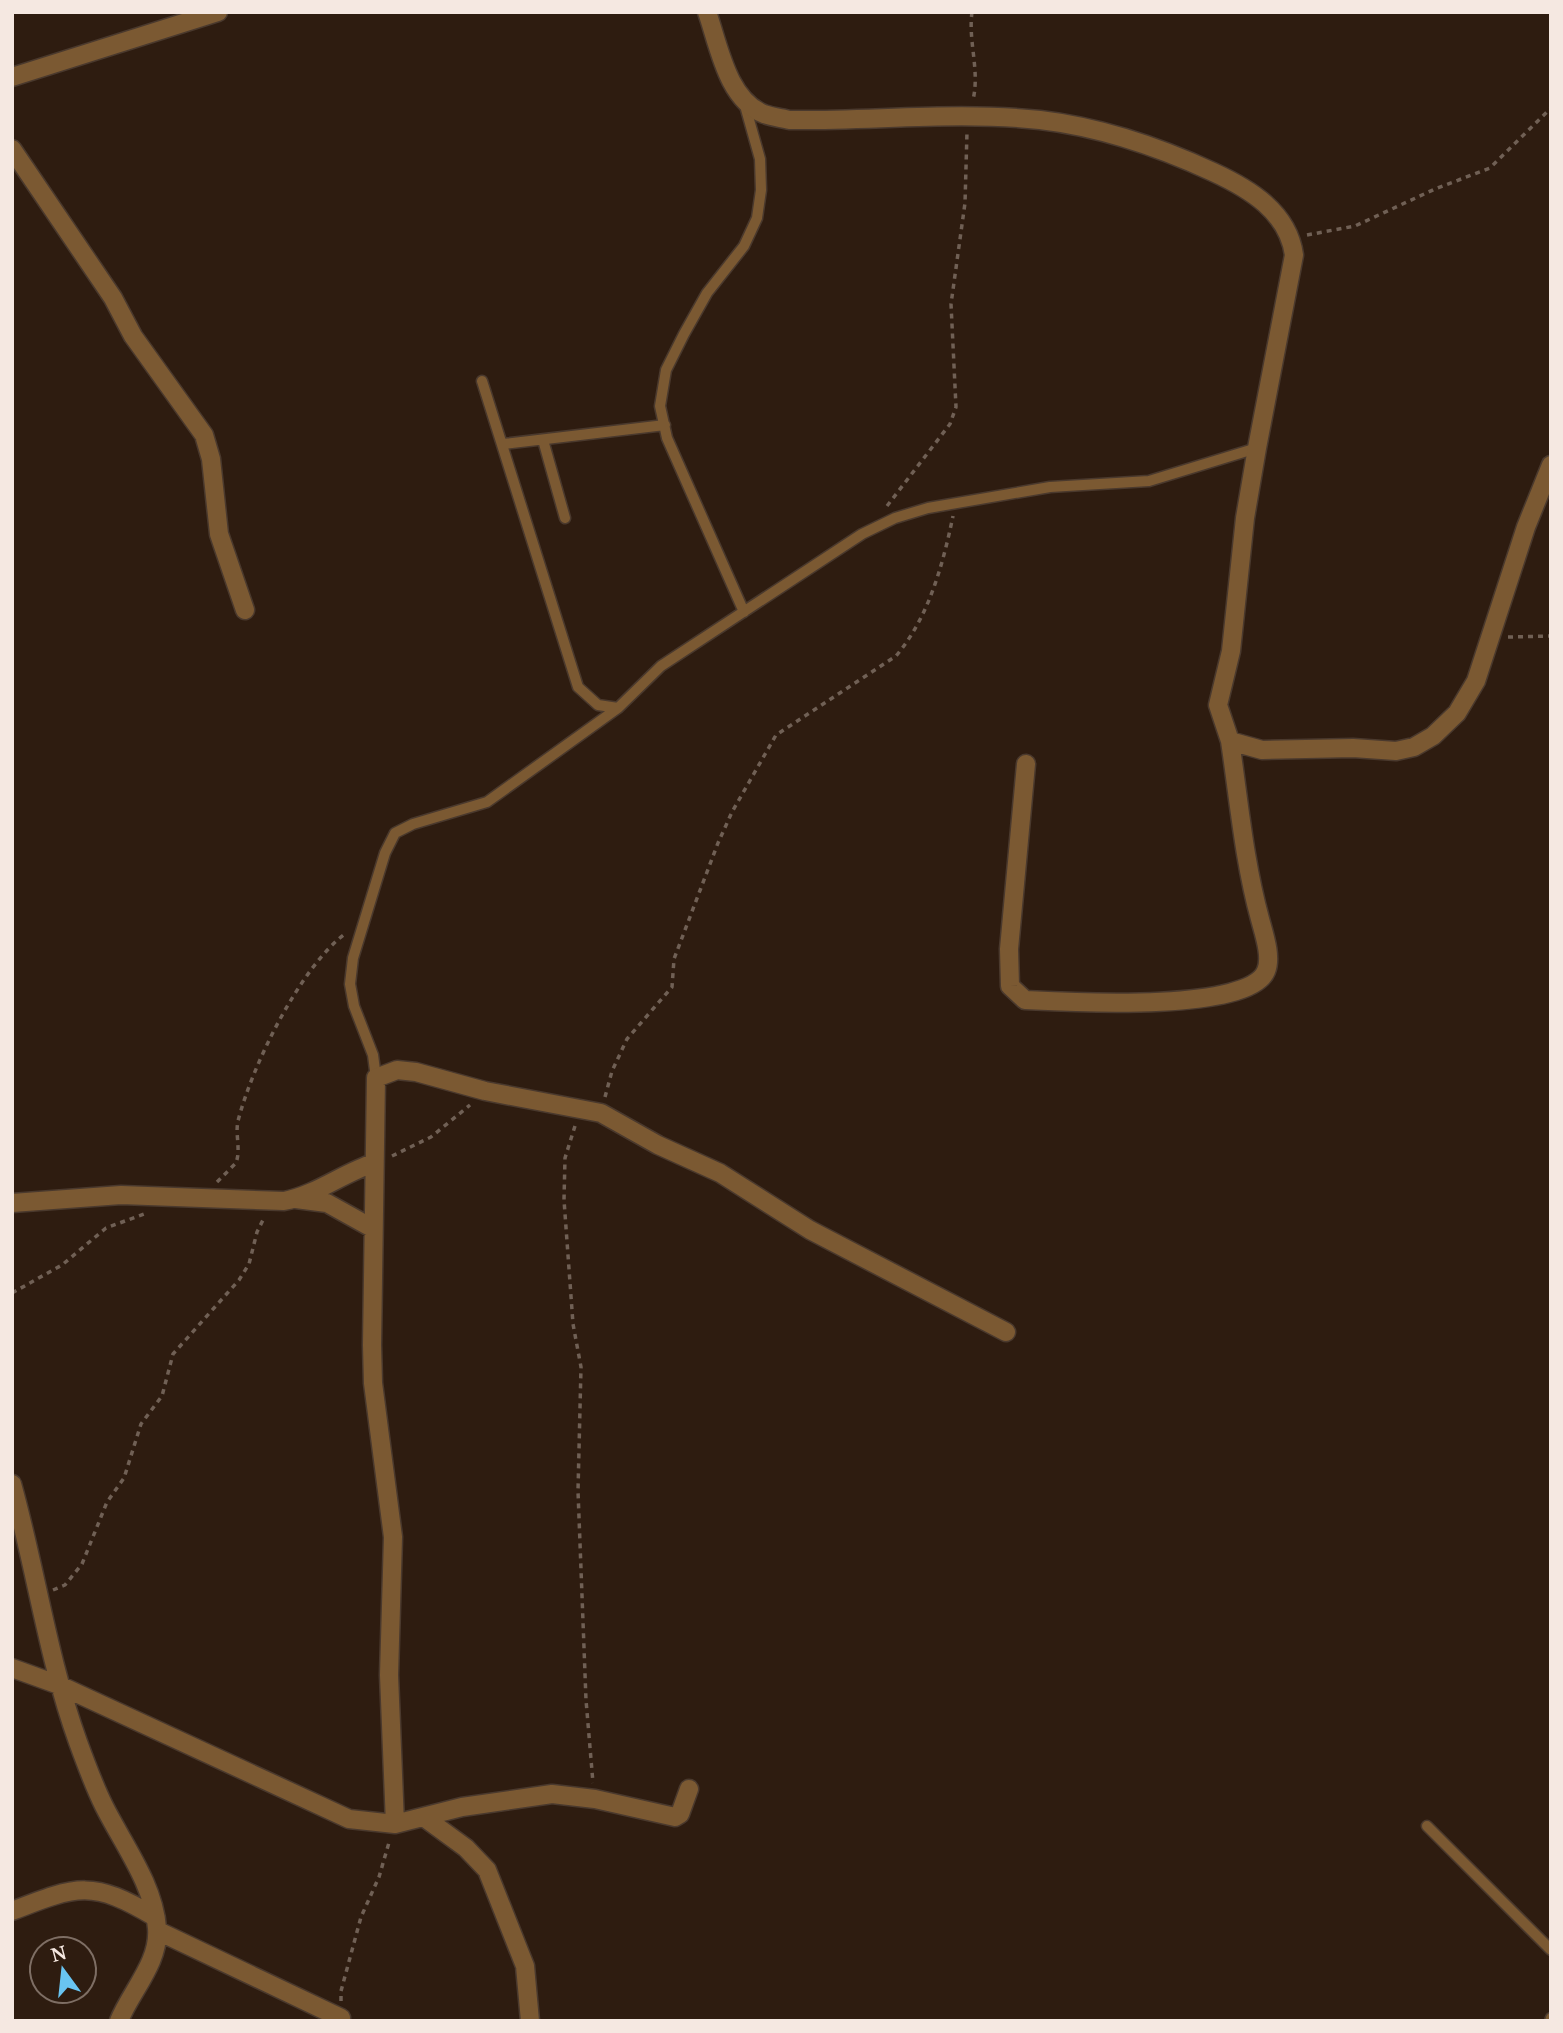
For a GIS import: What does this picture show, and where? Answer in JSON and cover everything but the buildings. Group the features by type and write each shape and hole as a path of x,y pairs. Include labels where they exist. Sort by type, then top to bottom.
{"street":[{"path":"12,77 218,12"},
{"path":"706,12 731,81 744,102 764,114 790,120 968,117 1041,120 1096,131 1183,159 1241,185 1267,205 1291,238 1292,271 1245,518 1231,651 1218,705 1230,741 1246,863 1266,942 1267,970 1259,983 1239,991 1156,1003 1025,1000 1010,986 1009,949 1027,764"},
{"path":"12,149 113,298 133,336 204,435 211,459 219,534 245,610"},
{"path":"1230,741 1262,750 1353,748 1396,751 1414,747 1433,736 1457,713 1476,681 1526,527 1551,465"},
{"path":"394,1824 389,1675 393,1537 373,1383 372,1228 376,1078 397,1070 416,1072 485,1091 601,1113 658,1145 720,1173 810,1230 1006,1332"},
{"path":"290,1200 351,1170 374,1163"},
{"path":"12,1203 81,1196 290,1200 327,1203 372,1228"},
{"path":"12,1485 41,1595 59,1685 92,1778 134,1863 157,1924 153,1954 120,2021"},
{"path":"12,1668 59,1685 323,1810 349,1819 394,1824 499,1800 552,1794 595,1799 675,1817 680,1814 689,1789"},
{"path":"425,1818 466,1847 487,1870 525,1966 530,2021"},
{"path":"12,1911 64,1891 91,1888 123,1898 157,1924 341,2018"}],"lane":[{"path":"744,102 760,159 761,190 757,218 744,246 706,293 666,370 660,406 704,526 744,612"},
{"path":"482,382 578,687 598,705 618,708"},
{"path":"503,444 665,425"},
{"path":"543,440 565,518"},
{"path":"376,1078 373,1055 354,1006 350,984 353,958 385,852 395,833 413,824 487,802 618,708 661,666 876,527 895,518 955,502 1050,487 1149,481 1257,448"},
{"path":"1427,1826 1551,1950"}],"path":[{"path":"876,527 897,490 950,424 956,407 951,304 965,203 968,117 976,83 970,38 972,12"},
{"path":"1291,238 1355,226 1435,189 1475,176 1504,157 1551,108"},
{"path":"595,1799 586,1700 578,1491 578,1395 581,1367 573,1324 564,1199 565,1158 570,1136 576,1125 587,1116 601,1113 612,1071 627,1039 671,987 674,959 718,843 765,751 776,735 896,656 911,638 945,551 955,502"},
{"path":"1489,639 1551,636"},
{"path":"197,1199 236,1163 239,1119 287,1004 322,955 344,934 365,923"},
{"path":"374,1163 431,1137 485,1091"},
{"path":"12,1293 62,1265 106,1228 154,1209 166,1198"},
{"path":"41,1595 65,1585 76,1575 107,1502 124,1478 141,1424 162,1396 173,1354 239,1280 249,1264 261,1223 290,1200"},
{"path":"341,2018 341,1991 351,1952 361,1917 380,1877 394,1824"}]}
